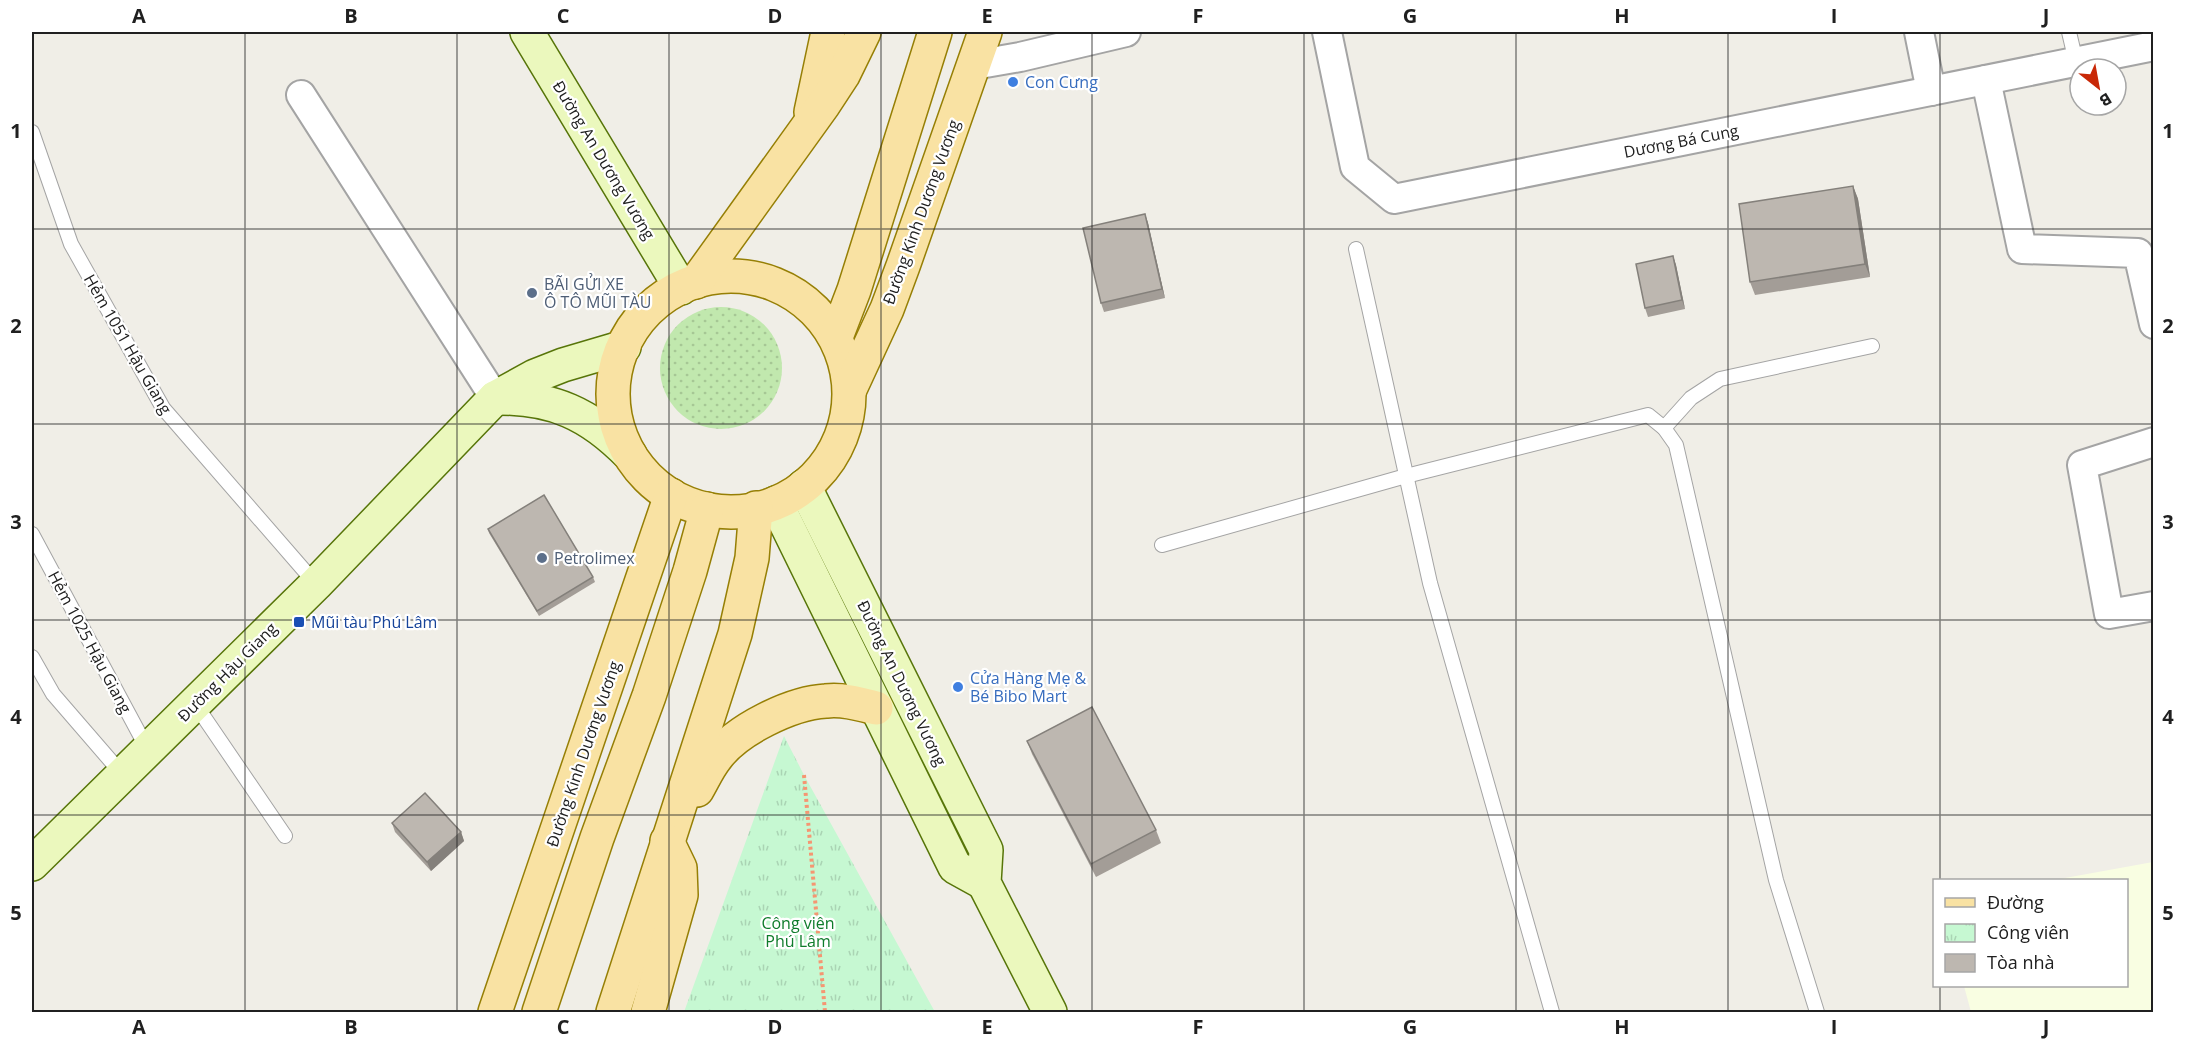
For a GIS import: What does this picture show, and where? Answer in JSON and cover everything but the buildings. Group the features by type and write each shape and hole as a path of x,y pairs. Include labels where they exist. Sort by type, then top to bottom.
{"main road":[{"name":"Đường An Dương Vương","path":"527,32 688,285"},
{"path":"807,127 828,32"},
{"path":"688,285 807,127 843,75 864,32"},
{"path":"836,338 854,290 935,32"},
{"name":"Đường Kinh Dương Vương","path":"850,389 887,309 985,32"},
{"path":"495,398 520,398 546,402 569,410 606,432 630,455 648,478 671,495 707,509 733,512 766,506 804,486 822,469 841,438 850,415 850,389 847,369 836,338 812,307 790,291 765,281 740,276 710,278 688,285 657,303 647,312 633,329 616,367 613,402 619,430 630,455"},
{"name":"Đường Hậu Giang","path":"32,864 315,584 495,398 563,364 624,347"},
{"name":"Đường An Dương Vương","path":"766,506 876,708 955,867 984,883 986,850 804,486"},
{"name":"Đường Kinh Dương Vương","path":"495,1012 671,495"},
{"path":"613,1012 741,611 766,506"},
{"path":"539,1012 597,838 649,696 690,571 707,509"},
{"path":"667,841 716,757 751,728 788,710 826,701 853,702 876,708"},
{"path":"648,1012 681,896 680,868 667,841"},
{"path":"984,883 1050,1012"}],"street":[{"path":"974,65 1020,57 1126,32"},
{"name":"Dương Bá Cung","path":"1327,32 1355,167 1394,198 2068,64"},
{"path":"1919,32 1931,91"},
{"name":"Dương Bá Cung","path":"2100,57 2154,46"},
{"path":"1986,80 2022,249 2138,253 2154,324"},
{"path":"301,95 495,398"},
{"path":"2154,442 2082,465 2109,614 2154,606"}],"lane":[{"path":"2069,32 2075,57"},
{"name":"Hẻm 1051 Hậu Giang","path":"32,132 71,244 163,408 315,584"},
{"path":"1356,249 1430,583 1552,1012"},
{"path":"1664,428 1691,398 1720,379 1872,346"},
{"path":"1162,545 1406,476 1648,415 1664,428 1676,445 1776,880 1817,1012"},
{"name":"Hẻm 1025 Hậu Giang","path":"32,534 148,750"},
{"path":"32,657 53,694 123,775"},
{"path":"195,704 285,836"}],"path":[{"path":"804,775 825,1012"}],"shaded area":[{"path":"2153,862 2153,1012 1971,1012 1964,987 2128,987 2128,879 2060,879"}],"green space":[{"path":"721,307 744,312 764,325 777,345 782,368 777,391 764,411 744,424 721,429 698,424 678,411 665,391 660,368 665,345 678,325 698,312"},
{"name":"Công viên Phú Lâm","path":"784,736 804,775 935,1012 684,1012"}],"place":[{"name":"Con Cưng","path":"1013,82"},
{"name":"BÃI GỬI XE Ô TÔ MŨI TÀU","path":"532,293"},
{"name":"Petrolimex","path":"542,558"},
{"name":"Mũi tàu Phú Lâm","path":"299,622"},
{"name":"Cửa Hàng Mẹ & Bé Bibo Mart","path":"958,687"}]}
